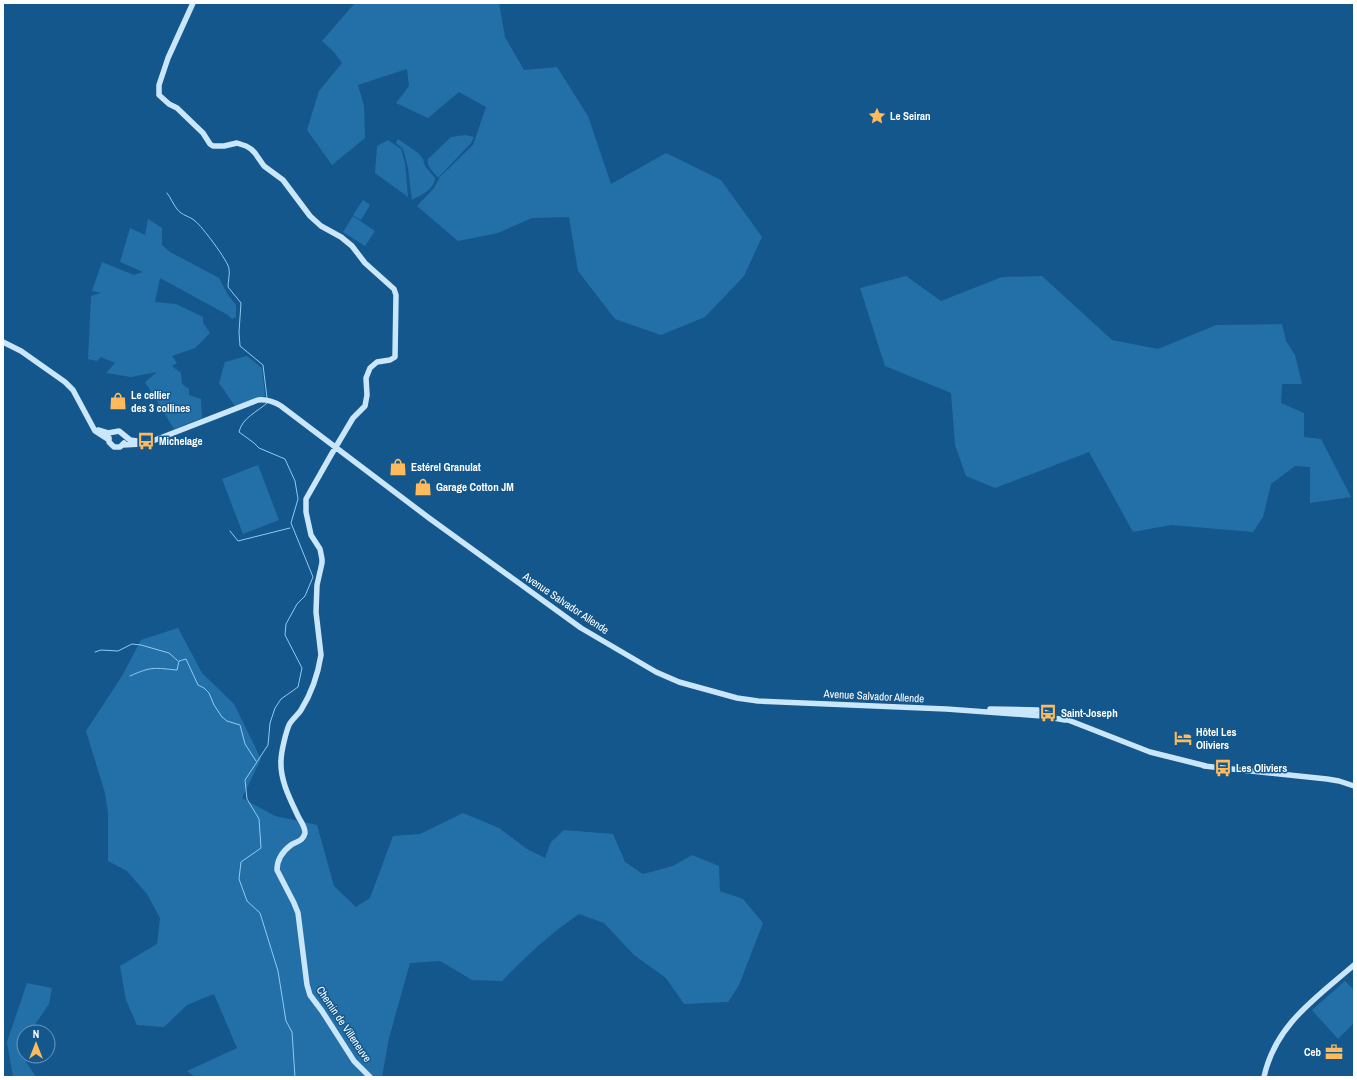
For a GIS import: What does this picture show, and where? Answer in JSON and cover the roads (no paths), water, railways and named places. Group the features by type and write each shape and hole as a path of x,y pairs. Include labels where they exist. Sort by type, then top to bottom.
{"main road":[{"path":"3,342 21,351 65,382 75,394 95,431 109,440 110,444 114,447 146,444 258,400 267,400 281,406 337,444 353,418 365,406 366,378 370,368 377,362 390,360 395,357 397,301 394,289 366,263 347,241 321,226 310,216 283,180 264,166 256,152 237,143 224,146 213,146 203,133 177,108 169,104 159,95 159,85 168,58 193,3"},
{"path":"91,424 101,432 119,431 130,440 157,439"},
{"path":"109,440 109,436 112,432"},
{"path":"123,445 125,437"},
{"name":"Avenue Salvador Allende","path":"337,444 346,455 571,622 656,672 679,682 738,698 758,701 946,709 1038,710 1150,752 1181,761 1206,766 1327,779 1354,786"},
{"name":"Chemin de Villeneuve","path":"337,444 307,495 306,504 311,535 320,549 322,559 317,585 316,612 321,655 320,663 311,688 300,711 289,726 281,760 284,782 304,825 306,833 301,840 292,845 281,856 278,862 277,870 298,913 307,985 310,995 354,1061 370,1077"},
{"path":"1264,1077 1271,1053 1287,1027 1299,1013 1354,965"}],"waterway":[{"path":"167,193 179,211 193,219 203,229 228,265 228,287 241,303 239,332 240,346 263,365 267,398"},
{"path":"267,403 243,423 239,432 259,448 285,459 295,481 298,499 291,523 313,577 305,596 297,604 286,624 285,635 302,668 298,687 281,699 275,708 270,723 268,745 245,780 247,799 259,819 261,848 241,862 239,879 247,901 260,913 278,971 286,1021 292,1032 295,1077"},
{"path":"230,531 238,541 290,528"},
{"path":"95,652 101,650 118,651 132,644 169,653 178,661"},
{"path":"130,676 153,668 177,670 179,661 186,659 198,685 209,693 214,705 222,717 227,721 240,725 245,744 256,761"}],"place":[{"name":"Le Seiran","path":"877,116"},
{"name":"Le cellier des 3 collines","path":"118,401"},
{"name":"Michelage","path":"146,441"},
{"name":"Estérel Granulat","path":"398,467"},
{"name":"Garage Cotton JM","path":"423,487"},
{"name":"Saint-Joseph","path":"1048,713"},
{"name":"Hôtel Les Oliviers","path":"1183,738"},
{"name":"Les Oliviers","path":"1223,768"},
{"name":"Ceb","path":"1334,1052"}]}
